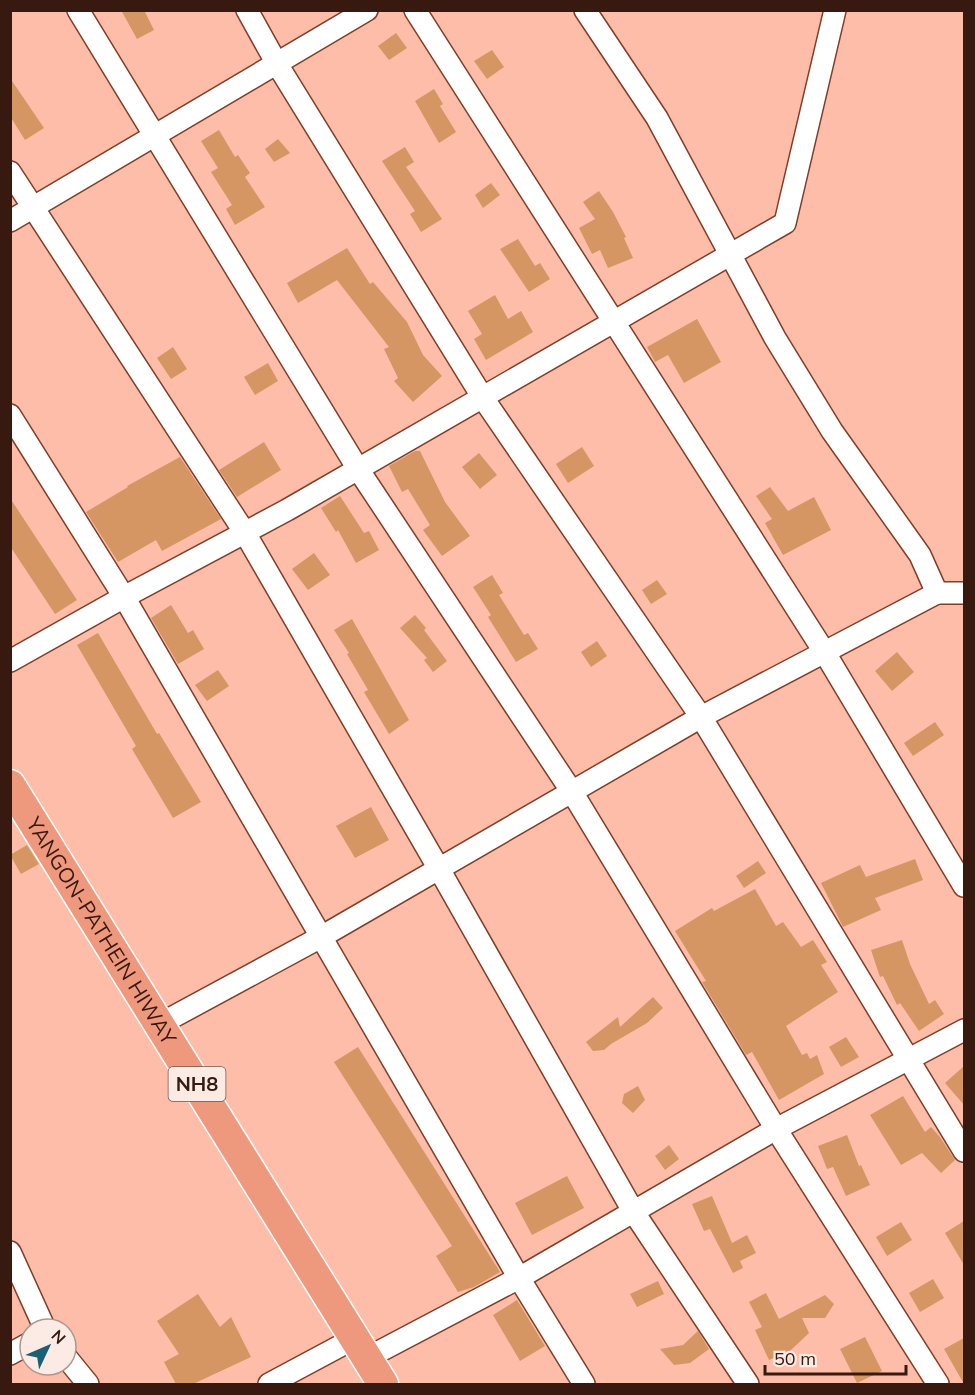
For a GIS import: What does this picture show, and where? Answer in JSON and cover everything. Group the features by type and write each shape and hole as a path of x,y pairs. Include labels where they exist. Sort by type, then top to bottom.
{"highway":[{"name":"YANGON-PATHEIN HIWAY","path":"14,798 160,1024 383,1384"}],"street":[{"path":"78,10 358,469 572,792 776,1129 938,1384"},
{"path":"247,10 276,64 483,398 701,717 964,1151"},
{"path":"10,221 367,10"},
{"path":"415,10 825,653 964,886"},
{"path":"585,10 657,118 775,338 832,431 920,555 937,593"},
{"path":"10,661 245,533 785,223 835,10"},
{"path":"10,172 245,533 440,869 633,1211 748,1384"},
{"path":"10,415 124,597 519,1278 584,1384"},
{"path":"160,1024 321,937 701,717 937,593 964,593"},
{"path":"269,1384 361,1348 519,1278 776,1129 964,1030"},
{"path":"10,1252 40,1317"},
{"path":"78,1372 88,1384"}],"building":[{"path":"121,10 144,10 154,30 137,39"},
{"path":"396,33 407,48 389,60 378,46"},
{"path":"492,50 504,67 487,79 474,61"},
{"path":"10,78 44,128 25,140 10,116"},
{"path":"434,89 443,104 440,106 456,132 439,143 415,101"},
{"path":"219,130 235,157 238,155 250,173 245,177 265,207 235,225 226,209 232,205 211,172 218,168 201,141"},
{"path":"278,139 290,153 274,162 265,149"},
{"path":"405,147 414,162 406,167 442,219 421,232 410,214 415,211 382,161"},
{"path":"491,183 500,195 483,208 475,195"},
{"path":"599,191 626,237 624,238 633,258 608,268 600,250 592,254 579,228 595,219 583,202"},
{"path":"518,239 535,266 540,263 550,279 529,292 500,249"},
{"path":"347,248 370,284 373,282 407,322 423,355 442,376 413,402 394,381 398,378 384,349 389,347 337,280 298,303 287,283"},
{"path":"495,295 508,319 521,311 533,332 486,360 474,339 482,334 468,311"},
{"path":"697,319 721,362 684,383 668,355 655,362 647,347"},
{"path":"173,347 187,369 171,379 157,358"},
{"path":"268,363 278,381 255,395 244,377"},
{"path":"264,442 281,470 237,497 219,470"},
{"path":"582,447 594,466 568,483 556,464"},
{"path":"415,451 420,451 445,502 470,536 442,556 423,530 430,525 408,489 402,492 389,466"},
{"path":"479,453 497,475 480,489 462,467"},
{"path":"180,457 221,519 162,551 156,540 118,562 86,512"},
{"path":"770,487 788,511 814,497 831,530 783,555 765,523 772,519 756,496"},
{"path":"340,496 364,533 369,531 379,550 356,563 338,530 336,532 321,508"},
{"path":"10,498 77,600 55,614 10,546"},
{"path":"314,553 330,575 308,590 292,569"},
{"path":"492,575 503,593 499,595 524,635 528,633 538,649 516,662 488,617 491,615 473,587"},
{"path":"657,580 667,594 651,604 642,590"},
{"path":"171,605 188,633 193,630 204,649 178,664 151,618"},
{"path":"415,615 447,661 433,672 424,660 427,658 400,628"},
{"path":"352,619 409,720 389,734 364,692 368,690 347,654 349,653 334,630"},
{"path":"98,633 157,734 159,733 201,802 173,818 132,749 136,746 77,645"},
{"path":"597,641 607,656 591,667 581,652"},
{"path":"897,652 914,672 892,691 875,671"},
{"path":"218,670 229,686 207,701 195,685"},
{"path":"935,722 944,735 913,756 904,743"},
{"path":"371,807 389,840 355,858 336,826"},
{"path":"27,845 39,864 21,874 10,855"},
{"path":"915,859 923,880 875,898 881,910 843,927 821,883 860,865 866,877"},
{"path":"758,861 766,873 744,888 736,876"},
{"path":"755,889 776,926 783,922 801,947 813,940 827,962 821,965 838,992 786,1026 802,1055 807,1053 810,1059 817,1055 824,1074 779,1100 752,1052 746,1055 702,982 706,981 675,931 712,908 714,911"},
{"path":"902,940 910,964 929,1004 935,1000 944,1014 919,1031 900,1003 897,1005 883,976 880,977 871,950"},
{"path":"653,997 663,1008 647,1023 604,1050 593,1051 586,1042 618,1017 620,1027"},
{"path":"846,1037 859,1057 841,1067 829,1047"},
{"path":"358,1047 500,1272 474,1287 458,1292 436,1256 452,1246 334,1062"},
{"path":"964,1066 964,1105 945,1083"},
{"path":"638,1086 645,1100 633,1113 622,1103 624,1094"},
{"path":"903,1096 925,1132 931,1127 955,1160 941,1173 922,1153 901,1165 870,1115"},
{"path":"847,1135 859,1166 861,1165 870,1185 846,1196 833,1167 827,1169 818,1146"},
{"path":"669,1145 679,1159 665,1170 655,1156"},
{"path":"567,1176 584,1208 532,1235 515,1203"},
{"path":"712,1196 732,1243 747,1235 756,1253 740,1261 743,1268 733,1273 710,1229 704,1231 692,1204"},
{"path":"964,1221 964,1265 945,1233"},
{"path":"901,1222 912,1240 887,1256 876,1237"},
{"path":"933,1279 944,1298 920,1312 909,1293"},
{"path":"658,1281 664,1294 637,1307 630,1294"},
{"path":"766,1293 779,1319 825,1295 834,1304 825,1318 802,1318 809,1333 791,1350 769,1360 755,1330 762,1327 749,1302"},
{"path":"198,1294 220,1327 231,1317 251,1357 193,1384 176,1384 164,1362 179,1354 157,1321"},
{"path":"517,1300 545,1346 520,1361 493,1315"},
{"path":"698,1331 709,1349 690,1363 674,1365 660,1349 683,1345"},
{"path":"865,1337 882,1371 857,1383 840,1349"},
{"path":"964,1338 964,1384 944,1349"}]}
